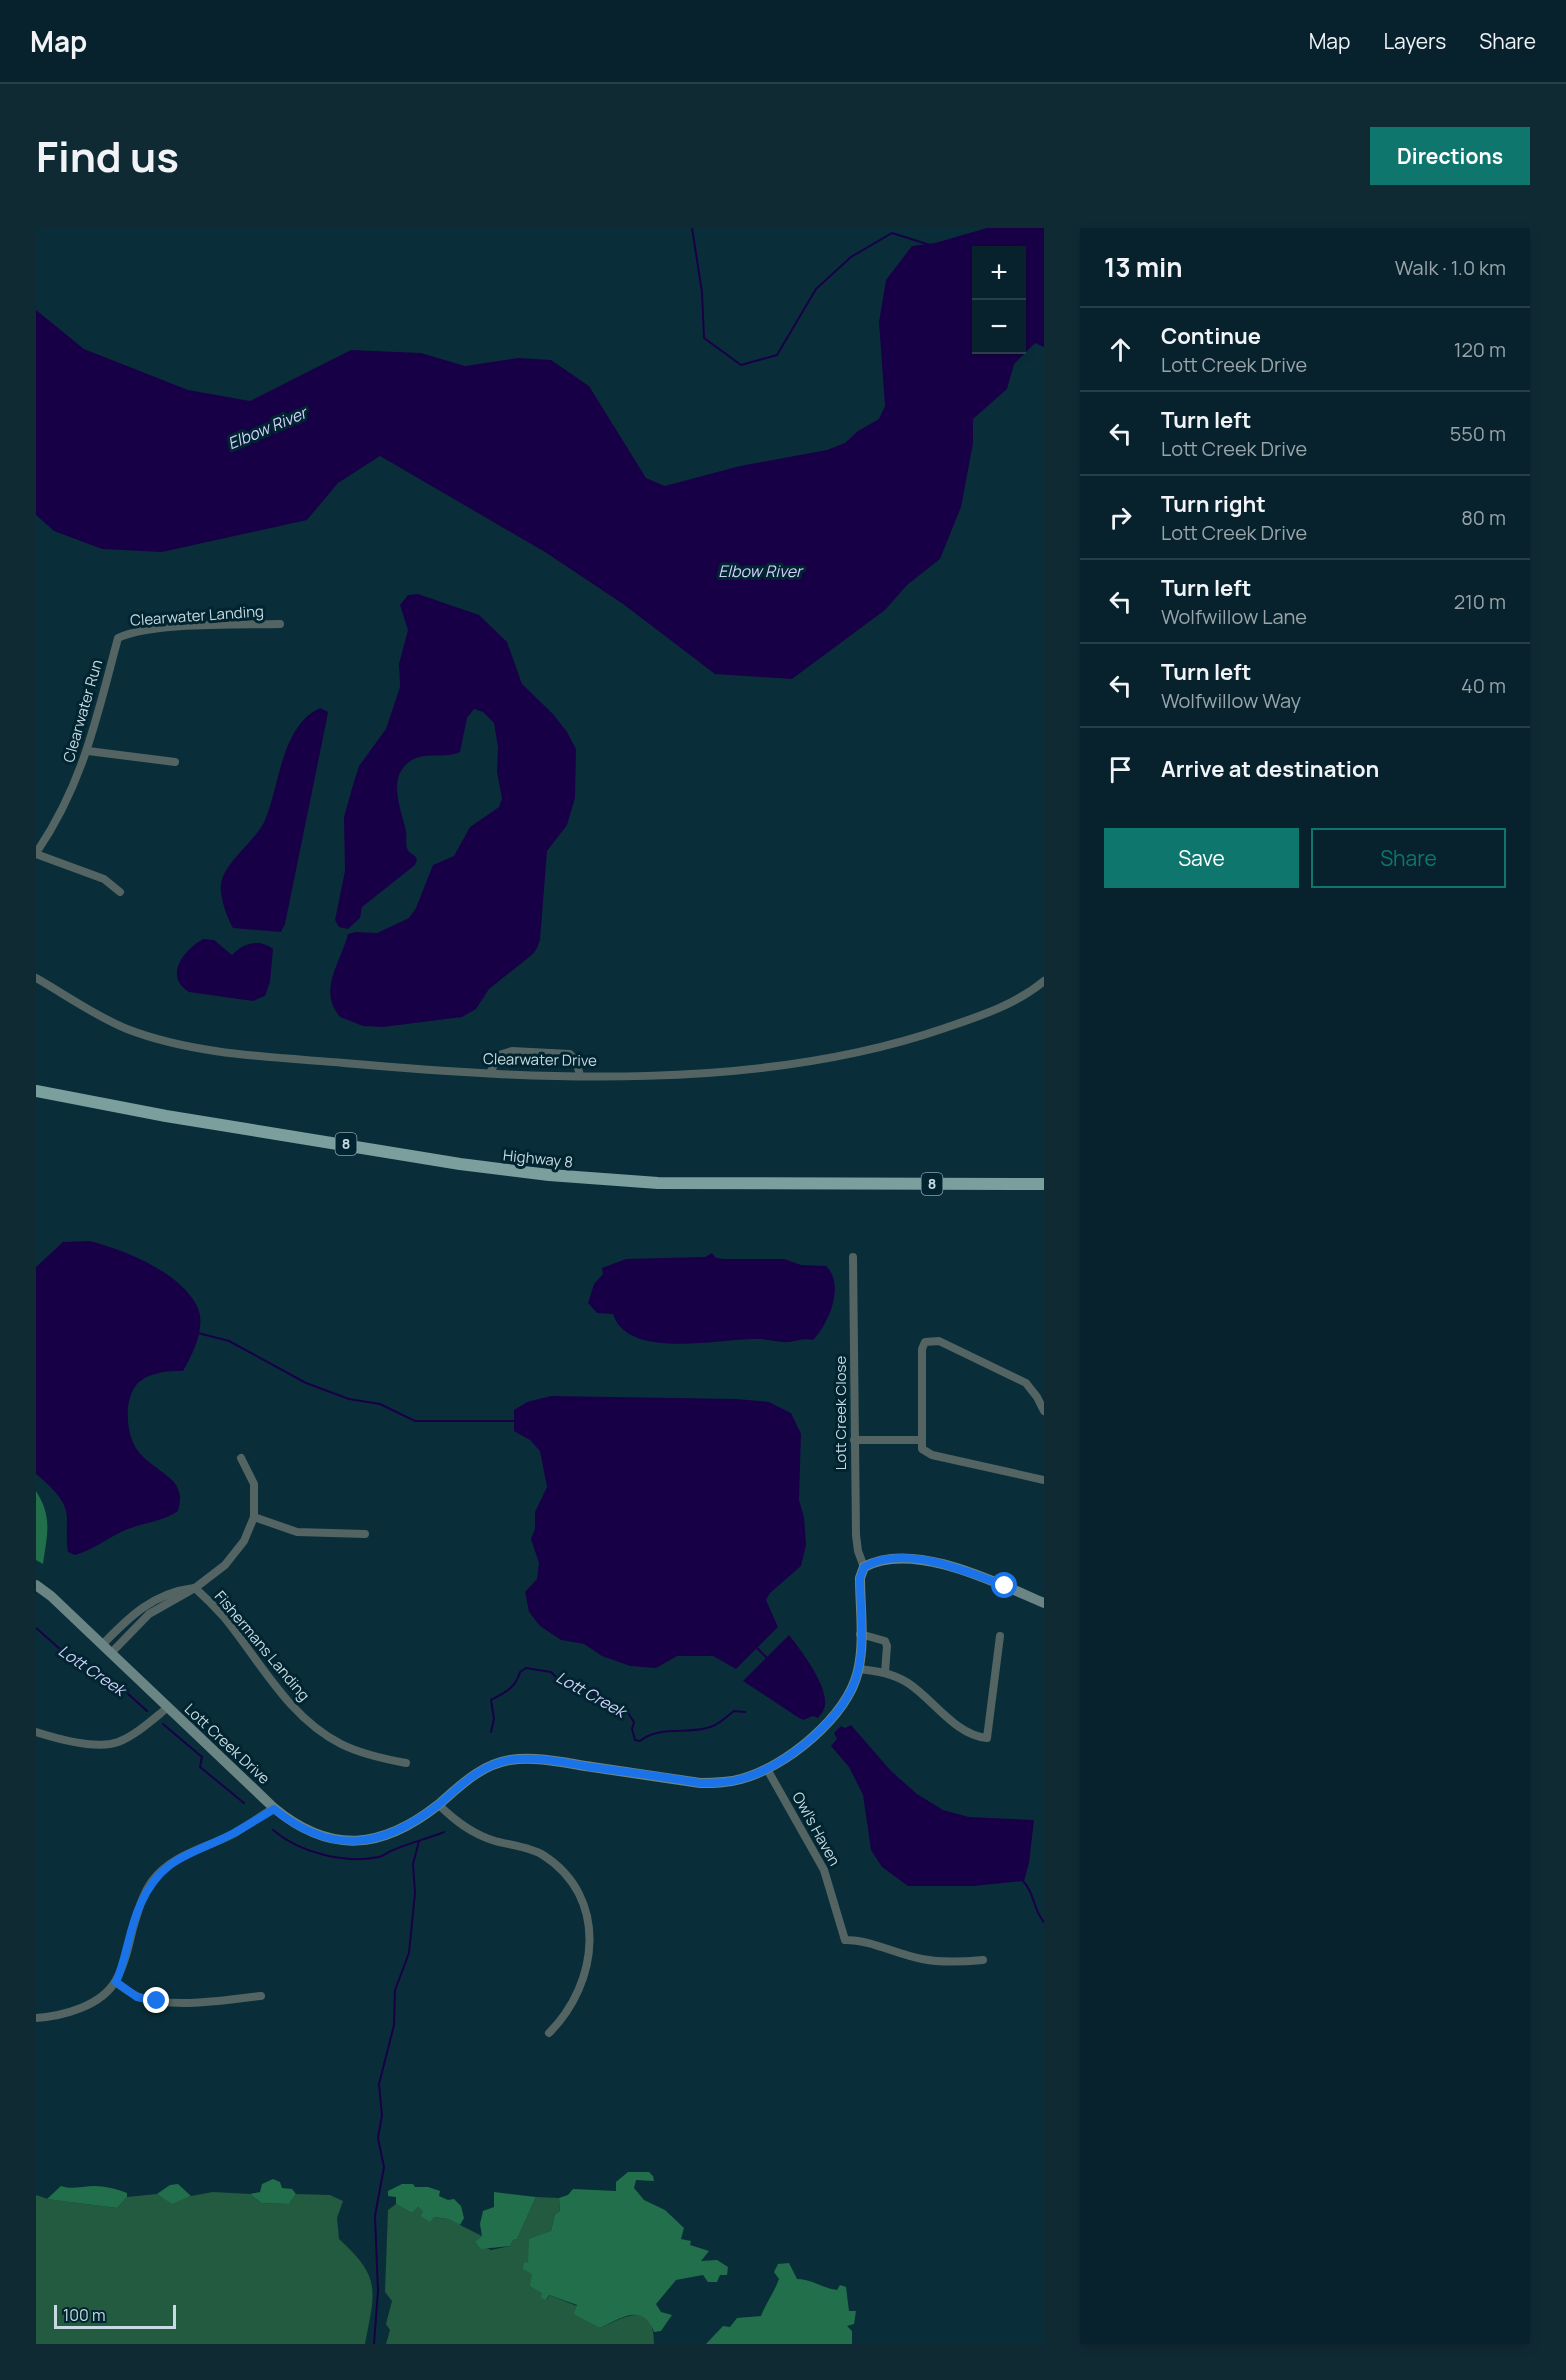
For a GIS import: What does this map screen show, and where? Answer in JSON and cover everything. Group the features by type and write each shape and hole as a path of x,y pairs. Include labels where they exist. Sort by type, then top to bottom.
{"main road":[{"name":"Highway 8","path":"36,1091 166,1116 460,1164 549,1175 658,1183 1044,1184"}],"street":[{"name":"Clearwater Landing","path":"118,638 128,633 185,628 280,624"},
{"name":"Clearwater Run","path":"36,854 57,822 88,751 118,638"},
{"path":"88,751 176,762"},
{"path":"36,854 104,879 120,892"},
{"name":"Clearwater Drive","path":"36,978 90,1011 127,1029 195,1046 444,1072 682,1075 757,1068 847,1055 898,1044 1009,1004 1044,981"},
{"path":"490,1073 499,1055 512,1051 570,1054 576,1060 580,1074"},
{"name":"Lott Creek Close","path":"854,1257 854,1440 857,1545 864,1567"},
{"path":"1044,1411 1037,1396 1026,1383 939,1341 925,1342 922,1349 922,1449 932,1455 1044,1480"},
{"path":"854,1440 922,1440"},
{"path":"111,1653 149,1614 195,1588 225,1565 244,1541 254,1517 254,1484 241,1458"},
{"path":"254,1517 297,1532 365,1534"},
{"path":"864,1567 875,1561 936,1562 953,1566 1044,1603"},
{"name":"Lott Creek Drive","path":"36,1585 111,1653 274,1809 310,1833 328,1839 366,1841 402,1829 477,1773 509,1760 536,1758 700,1783 722,1783 742,1779 767,1769 810,1740 846,1701 859,1669 860,1578 864,1567"},
{"path":"102,1645 131,1615 145,1605 176,1590 195,1588"},
{"name":"Fishermans Landing","path":"195,1588 222,1615 285,1699 312,1725 341,1744 380,1758 406,1763"},
{"path":"860,1635 885,1641 887,1646 885,1672"},
{"path":"859,1669 885,1672 921,1692 959,1726 976,1737 987,1738 1000,1636"},
{"path":"36,1732 70,1743 116,1743 137,1731 167,1708"},
{"name":"Owl's Haven","path":"767,1769 824,1870 844,1940 862,1940 920,1959 948,1963 983,1960"},
{"path":"438,1804 455,1821 479,1835 543,1854 564,1871 583,1900 592,1938 589,1960 564,2018 549,2033"},
{"path":"36,2018 58,2016 77,2010 100,1996 116,1982 140,1905 153,1880 174,1860 234,1833 274,1809"},
{"path":"116,1982 137,1997 157,2001 201,2001 261,1996"}],"green space":[{"path":"36,1491 47,1518 43,1564 36,1560"},
{"path":"628,2172 649,2172 654,2181 636,2180 634,2188 644,2200 665,2210 684,2228 681,2239 691,2241 690,2245 709,2251 701,2261 717,2260 728,2267 727,2275 720,2275 717,2282 708,2282 703,2275 676,2280 656,2304 661,2312 672,2315 661,2331 654,2332 644,2317 638,2315 623,2317 600,2328 574,2314 577,2305 549,2295 546,2300 541,2298 542,2293 530,2286 532,2274 523,2269 524,2262 528,2263 529,2239 551,2231 555,2214 560,2211 559,2198 568,2195 573,2189 616,2191 616,2182"},
{"path":"273,2179 280,2182 282,2188 292,2189 296,2194 289,2204 261,2203 250,2194 260,2192 262,2184"},
{"path":"178,2184 191,2196 172,2204 157,2194 170,2185"},
{"path":"402,2184 428,2187 440,2191 439,2196 448,2200 454,2199 461,2206 464,2218 460,2225 448,2219 434,2217 430,2222 421,2216 423,2211 418,2207 412,2213 396,2204 396,2197 388,2196 388,2191"},
{"path":"61,2186 70,2188 107,2187 127,2193 127,2197 117,2208 47,2199"},
{"path":"213,2192 250,2194 261,2203 289,2204 296,2194 330,2195 343,2201 337,2218 339,2239 363,2264 372,2286 373,2298 365,2344 36,2344 36,2195 48,2199 117,2208 127,2197 157,2194 172,2203 191,2196"},
{"path":"494,2192 536,2197 517,2239 513,2240 510,2246 481,2249 475,2242 482,2236 480,2224 483,2211 494,2207"},
{"path":"536,2197 559,2198 560,2211 555,2214 551,2231 537,2238 532,2274 547,2300 549,2295 577,2306 600,2328 629,2316 644,2316 653,2330 654,2344 386,2344 390,2330 386,2324 392,2301 385,2292 388,2210 396,2204 412,2213 418,2207 434,2217 448,2219 482,2236 475,2243 491,2250 510,2246 513,2240 517,2239"},
{"path":"789,2263 797,2279 837,2290 840,2285 846,2287 849,2311 856,2311 854,2324 847,2326 852,2331 852,2344 706,2344 723,2326 730,2327 737,2318 761,2316 779,2279 774,2272 778,2264"}],"water":[{"name":"Elbow River","path":"987,228 1044,228 1044,347 1035,343 1026,352 1026,246 972,246 972,354 1024,354 1014,364 1007,389 973,419 973,443 961,507 940,559 907,585 885,610 792,679 715,674 623,604 545,552 380,456 338,483 307,520 162,552 102,549 54,531 36,515 36,310 84,349 188,390 250,401 351,350 421,353 465,366 518,358 551,360 589,386 646,478 665,486 740,466 827,450 845,443 858,431 879,419 885,406 879,322 886,280 912,246 935,243"},
{"path":"418,594 479,615 507,642 522,684 553,714 567,732 576,749 575,798 567,825 547,851 540,940 533,954 489,989 476,1009 462,1017 383,1027 363,1026 340,1017 333,1007 331,997 333,976 348,934 377,933 409,918 416,908 433,865 454,856 470,827 499,807 502,798 497,772 498,747 494,723 483,712 474,709 467,718 460,752 414,759 405,765 400,773 397,792 406,831 406,844 409,852 417,860 415,865 362,907 360,918 348,929 339,927 335,920 345,871 344,817 359,766 386,729 400,687 399,664 408,630 400,605 408,595"},
{"path":"320,708 328,712 285,924 281,932 233,928 221,894 223,876 265,820 283,758 297,728"},
{"path":"203,939 214,940 232,955 241,947 251,943 262,944 273,949 270,982 265,996 253,1001 189,992 181,986 177,971 179,964 183,956"},
{"path":"89,1241 134,1256 178,1283 197,1306 200,1314 200,1331 183,1371 160,1373 139,1382 130,1396 128,1405 128,1424 136,1448 176,1485 180,1495 178,1511 164,1518 128,1529 75,1555 68,1552 67,1517 64,1504 36,1474 36,1267 63,1242"},
{"path":"712,1253 716,1258 724,1259 784,1259 801,1265 826,1266 835,1283 835,1294 829,1315 819,1333 813,1340 790,1342 758,1339 677,1344 656,1342 637,1338 622,1329 613,1314 597,1313 588,1303 594,1284 603,1274 602,1268 626,1259 705,1257"},
{"path":"551,1396 737,1399 769,1402 791,1413 801,1434 799,1500 804,1517 806,1545 801,1566 770,1593 766,1600 778,1627 736,1669 713,1656 677,1656 656,1668 630,1666 602,1656 584,1644 561,1640 540,1626 529,1612 525,1592 537,1579 539,1563 531,1539 535,1529 535,1512 547,1487 540,1451 530,1440 514,1431 514,1410 527,1402"},
{"path":"789,1635 815,1672 824,1694 823,1712 818,1718 813,1716 803,1720 743,1681"},
{"path":"851,1725 891,1771 917,1794 943,1810 969,1817 1034,1820 1029,1863 1024,1881 973,1886 908,1886 882,1867 871,1850 863,1795 849,1767 831,1746 837,1739 834,1733 841,1726 845,1728"}],"waterway":[{"path":"692,228 702,292 704,338 741,365 777,355 816,289 851,257 892,233 930,245"},
{"path":"198,1333 229,1341 306,1383 349,1399 380,1404 415,1421 515,1421"},
{"name":"Lott Creek","path":"36,1628 77,1664 125,1691 147,1711"},
{"path":"756,1647 767,1658"},
{"name":"Lott Creek","path":"491,1732 494,1719 491,1700 509,1689 516,1682 520,1672 526,1668 551,1672 560,1681 574,1687 583,1687 615,1710 628,1713 634,1722 632,1729 635,1740 640,1741 656,1733 713,1726 734,1711 745,1712"},
{"name":"Lott Creek","path":"163,1724 202,1757 200,1767 244,1803"},
{"path":"273,1830 296,1845 309,1850 323,1855 352,1859 381,1857 397,1848 444,1832"},
{"path":"374,2344 378,2291 375,2216 384,2167 378,2138 382,2115 379,2084 394,2025 395,1990 409,1953 415,1893 413,1864 419,1841"},
{"name":"Lott Creek","path":"1023,1881 1044,1922"}],"route":[{"path":"157,2001 137,1997 116,1982 140,1905 153,1880 174,1860 234,1833 274,1809 291,1823 310,1833 328,1839 366,1841 402,1829 484,1768 509,1760 536,1758 700,1783 722,1783 742,1779 767,1769 810,1740 846,1701 859,1669 860,1578 864,1567 875,1561 936,1562 953,1566 1005,1586"}]}
